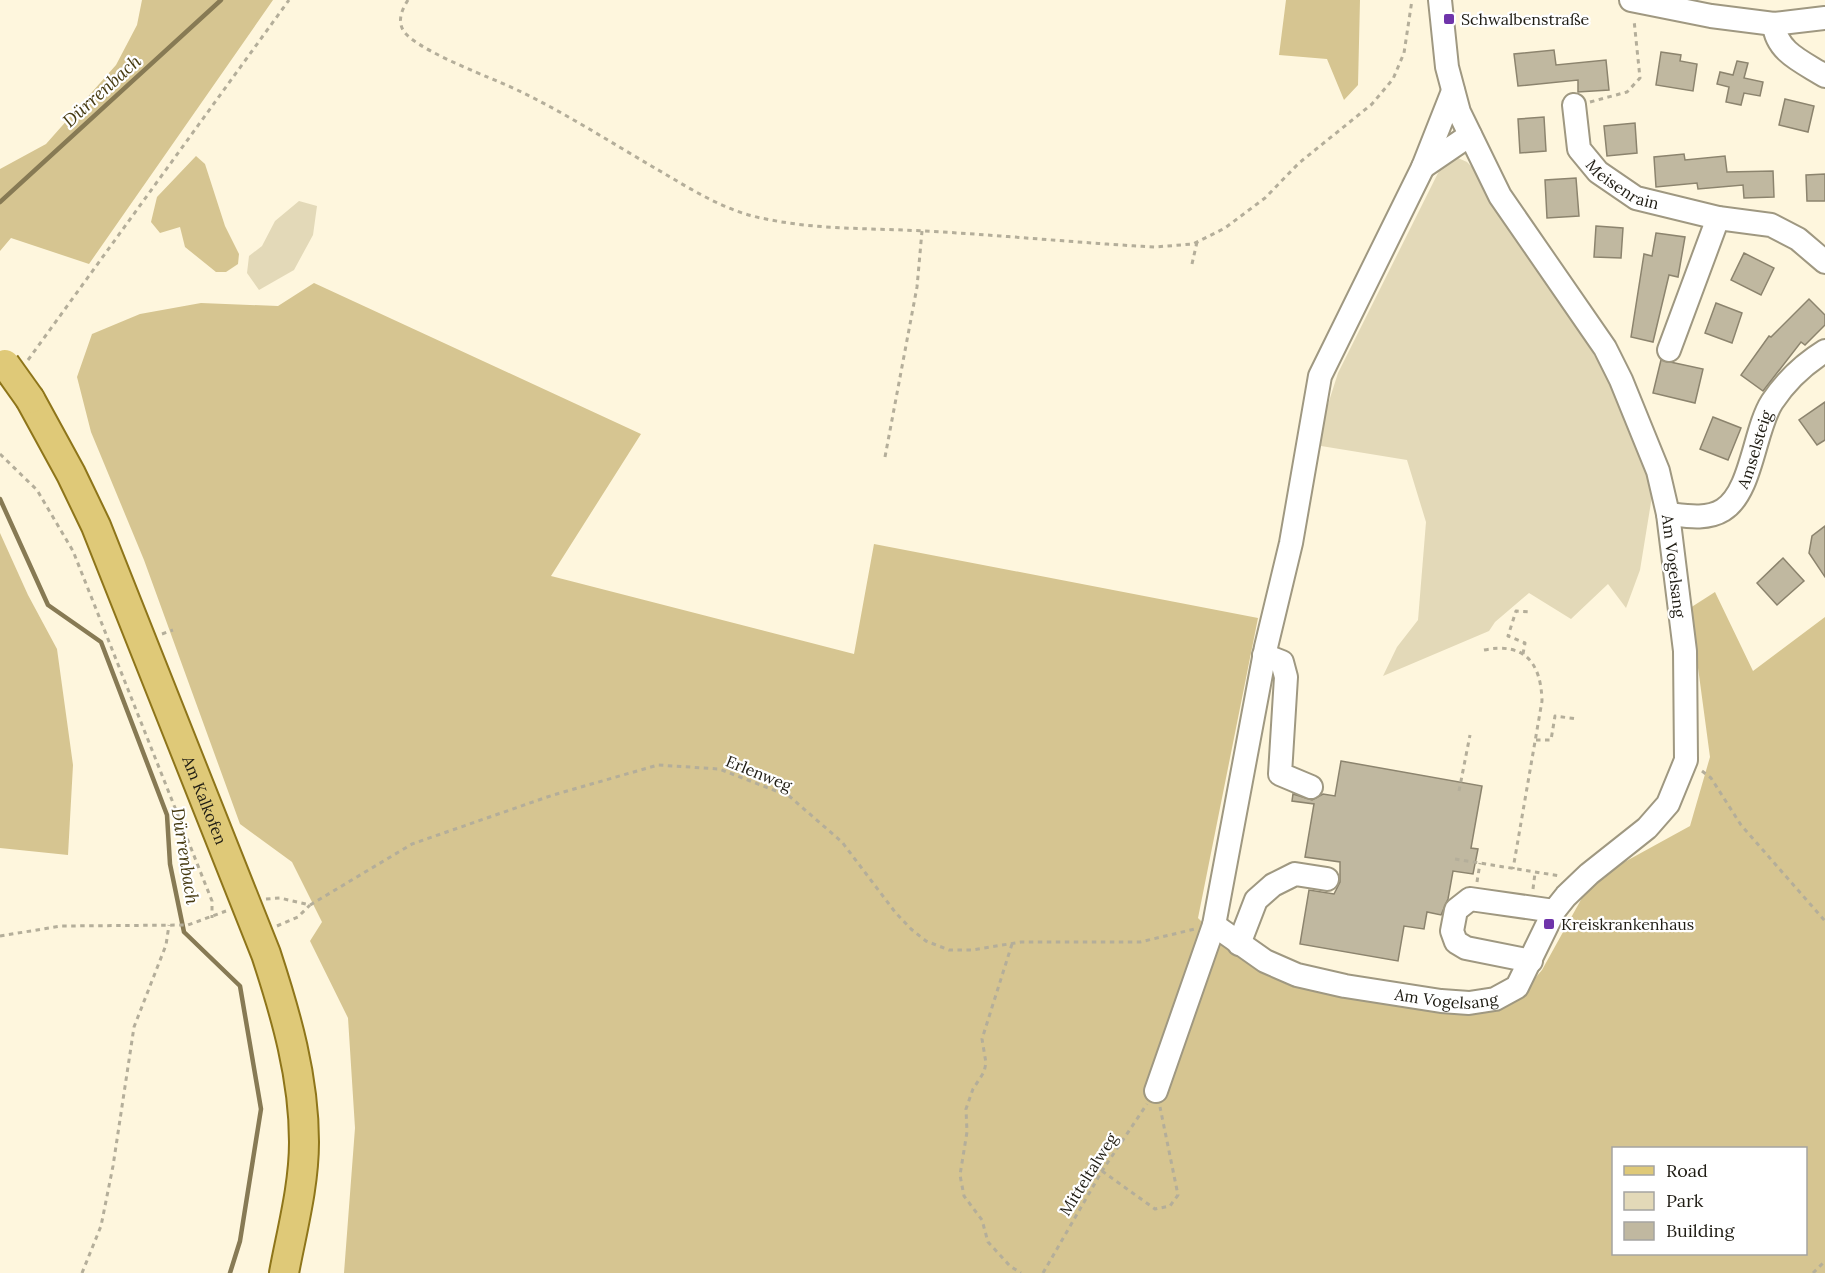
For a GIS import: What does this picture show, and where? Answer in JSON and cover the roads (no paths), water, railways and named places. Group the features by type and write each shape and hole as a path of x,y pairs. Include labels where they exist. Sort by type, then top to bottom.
{"main road":[{"name":"Am Kalkofen","path":"9,363 71,474 96,526 257,930 287,1018 299,1078 304,1143 297,1208 284,1273"}],"street":[{"name":"Am Vogelsang","path":"1214,925 1224,929 1239,944 1265,961 1297,975 1345,986 1469,1003 1495,999 1517,987 1554,911 1589,874 1647,828 1668,804 1686,760 1685,651 1668,514 1658,471 1621,380 1605,348 1500,196 1470,135 1453,91 1447,67 1440,0"},
{"path":"1632,0 1712,8 1774,24 1825,18"},
{"path":"1774,24 1775,37 1785,51 1825,76"},
{"path":"1156,1090 1214,925 1264,655 1291,543 1320,376 1423,167 1453,91"},
{"name":"Meisenrain","path":"1574,105 1579,149 1598,172 1636,198 1718,218 1771,225 1798,239 1825,262"},
{"path":"1423,167 1470,135"},
{"path":"1669,350 1718,218"},
{"name":"Amselsteig","path":"1668,514 1701,517 1722,510 1736,498 1771,403 1802,366 1825,351"},
{"path":"1264,655 1282,662 1286,677 1280,774 1311,787"},
{"path":"1239,944 1256,900 1273,885 1295,874 1327,879"},
{"path":"1531,961 1466,948 1456,942 1452,931 1456,910 1470,898 1554,911"}],"waterway":[{"name":"Dürrenbach","path":"0,202 221,0"},
{"name":"Dürrenbach","path":"0,499 48,605 101,642 167,815 170,864 184,932 240,986 261,1109 240,1241 230,1273"}],"place":[{"name":"Schwalbenstraße","path":"1449,19"},
{"name":"Kreiskrankenhaus","path":"1549,924"}]}
